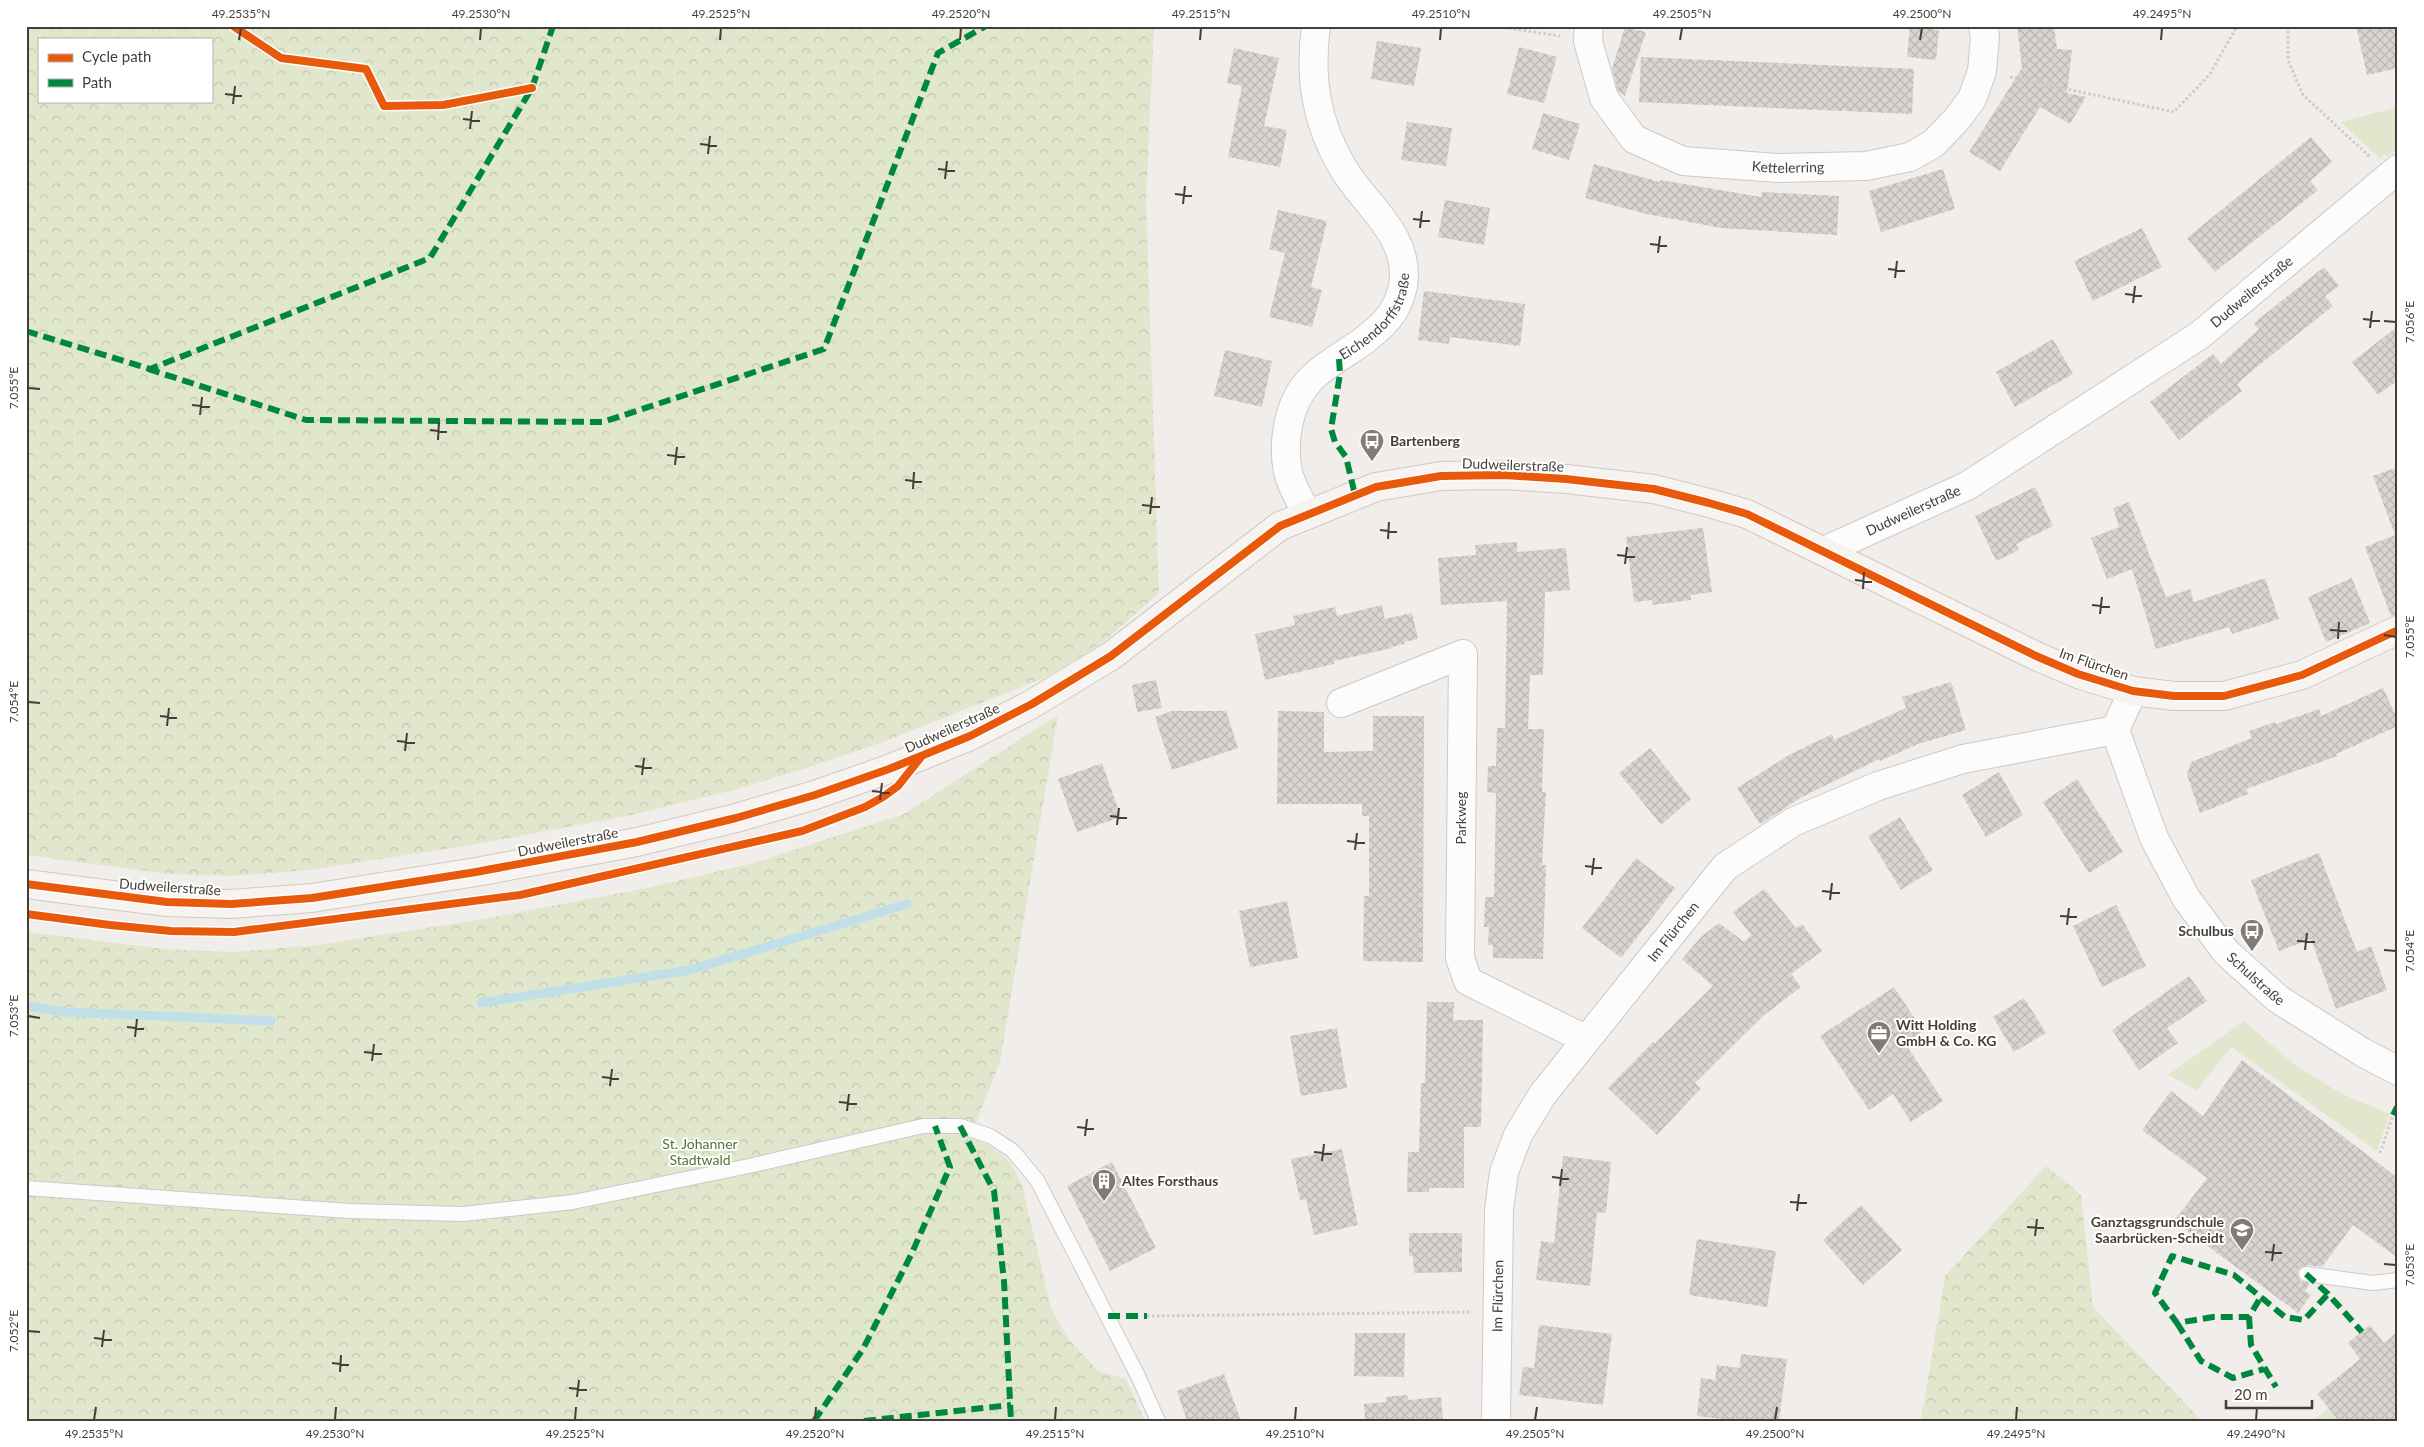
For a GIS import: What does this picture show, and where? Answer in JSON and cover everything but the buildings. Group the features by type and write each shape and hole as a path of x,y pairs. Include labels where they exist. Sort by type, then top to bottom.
{"street":[{"name":"Eichendorffstraße","path":"1307,514 1288,473 1286,449 1291,408 1310,380 1382,327 1396,309 1403,285 1401,249 1343,169 1324,129 1313,83 1313,49 1316,26"},
{"name":"Kettelerring","path":"1589,26 1588,42 1604,98 1634,139 1683,160 1777,168 1866,166 1910,157 1932,144 1957,119 1972,99 1982,71 1985,37 1983,26"},
{"name":"Dudweilerstraße","path":"26,884 167,902 231,904 312,898 495,869 637,842 736,818 815,795 889,769 970,736 1032,704 1111,656 1280,526 1376,487 1441,476 1513,475 1654,489 1747,514 1824,551 1967,486 2200,335 2398,169"},
{"name":"Im Flürchen","path":"1824,551 2036,656 2078,674 2133,691 2174,696 2224,696 2302,674 2398,630"},
{"name":"Parkweg","path":"1341,703 1462,654 1460,958 1468,981 1585,1039"},
{"name":"Im Flürchen","path":"1496,1421 1499,1210 1504,1172 1518,1135 1543,1094 1585,1039 1726,867 1793,822 1878,786 1963,759 2115,730 2133,691"},
{"name":"Schulstraße","path":"2115,730 2154,838 2186,898 2226,952 2278,999 2362,1052 2398,1071"}],"lane":[{"path":"26,1188 350,1211 463,1214 573,1202 749,1166 924,1126 960,1126 990,1136 1013,1151 1037,1180 1138,1376 1158,1421"},
{"path":"2306,1274 2373,1283 2398,1280"}],"path":[{"path":"1494,26 1561,36"},
{"path":"2004,76 2174,112 2210,74 2237,26"},
{"path":"2288,26 2288,60 2303,95 2372,160"},
{"path":"2380,1153 2393,1115"},
{"path":"1147,1316 1479,1312"}],"green space":[{"path":"26,26 1154,26 1146,200 1159,593 1101,644 1047,677 880,743 738,789 631,815 472,845 308,870 231,876 169,874 26,855"},
{"path":"2398,107 2398,148 2387,157 2384,154 2380,159 2341,122"},
{"name":"St. Johanner Stadtwald","path":"1058,715 1000,1062 971,1136 991,1147 1010,1162 1022,1186 1052,1311 1070,1341 1098,1371 1126,1379 1145,1421 26,1421 26,932 164,949 233,952 317,945 484,919 647,888 757,862 904,814"},
{"path":"2244,1021 2295,1065 2340,1093 2390,1114 2377,1151 2231,1047 2197,1090 2168,1075"},
{"path":"2046,1166 2081,1195 2093,1307 2202,1421 1921,1421 1945,1276"},
{"path":"2328,1408 2339,1421 2313,1421"}],"waterway":[{"path":"481,1003 690,970 907,904"},
{"path":"26,1006 66,1012 271,1021"}],"marked path":[{"path":"26,331 150,369 430,258 532,88 553,26"},
{"path":"148,369 306,420 603,422 824,349 938,53 986,26"},
{"path":"1339,359 1340,374 1331,429 1335,442 1346,457 1355,495"},
{"path":"2393,1115 2397,1107"},
{"path":"814,1421 863,1349 911,1255 950,1167 935,1126"},
{"path":"960,1126 994,1191 1004,1281 1011,1421"},
{"path":"2259,1300 2249,1317 2213,1317 2177,1323 2155,1293 2172,1256 2234,1275 2285,1317 2304,1320 2328,1294"},
{"path":"2306,1274 2328,1294 2362,1332"},
{"path":"1108,1316 1147,1316"},
{"path":"2249,1317 2251,1345 2276,1387"},
{"path":"2177,1323 2201,1361 2233,1378 2264,1369"},
{"path":"864,1421 1011,1405"}],"cycle path":[{"path":"233,26 281,58 366,69 384,106 443,105 532,88"},
{"path":"26,884 167,902 231,904 312,898 476,872 637,842 736,818 815,795 889,769 970,736 1032,704 1111,656 1280,526 1376,487 1441,476 1504,475 1566,479 1654,489 1747,514 2036,656 2078,674 2133,691 2174,696 2224,696 2302,675 2398,630"},
{"path":"26,914 171,931 234,932 520,895 802,831 865,807 883,797 898,786 921,757"}],"place":[{"name":"Bartenberg","path":"1372,462"},
{"name":"Schulbus","path":"2252,952"},
{"name":"Witt Holding GmbH & Co. KG","path":"1879,1054"},
{"name":"Altes Forsthaus","path":"1104,1202"},
{"name":"Ganztagsgrundschule Saarbrücken-Scheidt","path":"2242,1251"}]}
